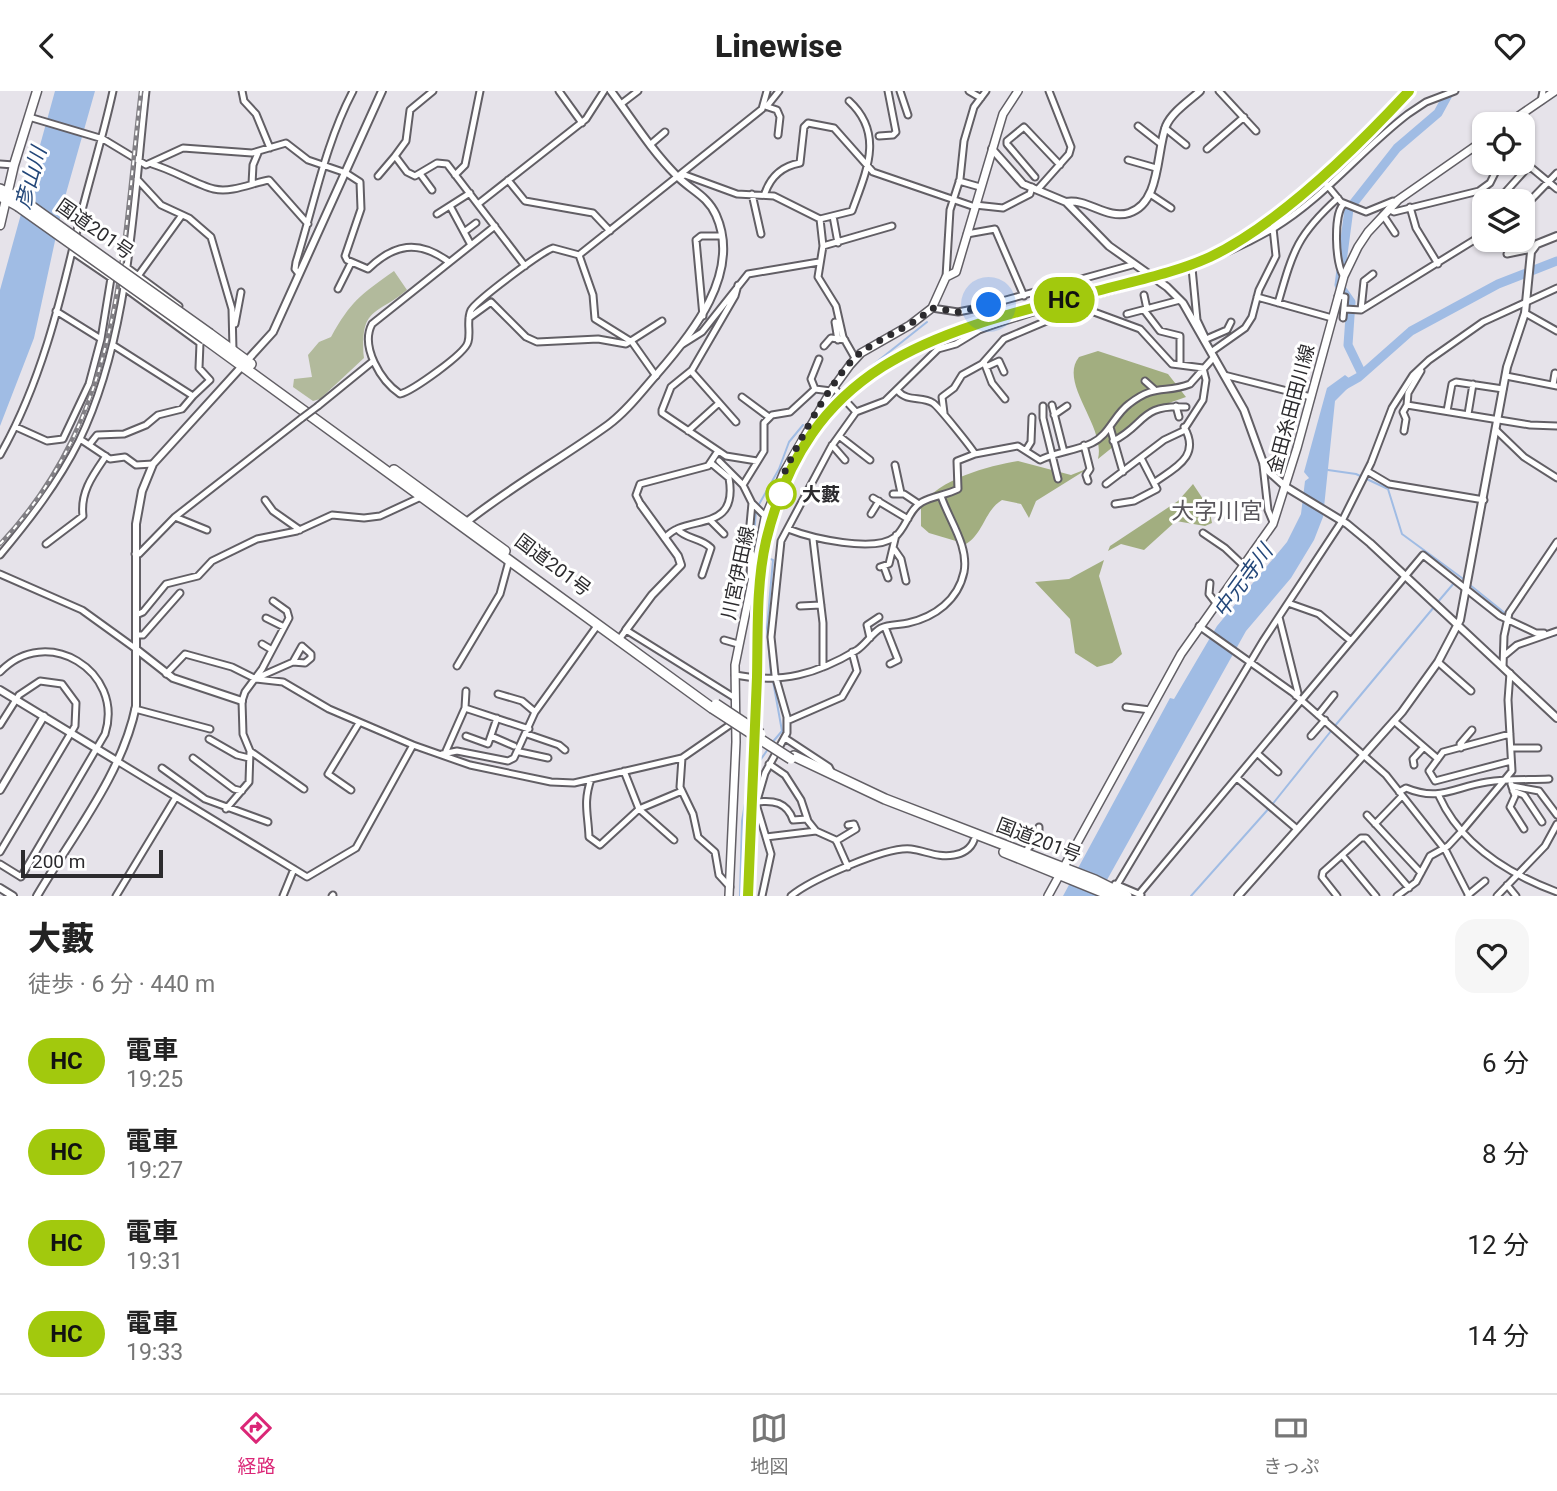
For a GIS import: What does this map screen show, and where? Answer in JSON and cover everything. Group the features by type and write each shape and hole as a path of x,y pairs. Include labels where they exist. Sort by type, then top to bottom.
{"highway":[{"name":"国道201号","path":"4,194 208,336 622,636 714,706 793,758 836,783 974,841 1066,872"},
{"name":"国道201号","path":"208,336 233,350 245,363 421,497 465,524 509,561 597,626 622,636"},
{"name":"国道201号","path":"793,758 1126,896"}],"main road":[{"path":"0,225 4,194 33,118 37,91"},
{"path":"932,308 946,277 956,272 1003,114 1018,91"},
{"path":"1525,112 1555,91"},
{"name":"金田糸田田川線","path":"1048,896 1066,872 1150,710 1216,603 1273,522 1288,489 1344,276 1358,247 1395,203 1472,149"},
{"name":"川宮伊田線","path":"729,896 738,644 746,615 754,558 766,517 784,472 832,389 855,358 910,325 932,308"}],"street":[{"path":"0,455 16,427 36,380 73,252 113,91"},
{"path":"0,555 44,500 79,439 100,389 113,345 137,179 146,91"},
{"path":"243,91 244,101 256,114 270,148"},
{"path":"299,274 295,269 324,166 353,91"},
{"path":"37,896 117,761 135,709 135,554 138,508 153,464 272,332 382,91"},
{"path":"378,176 406,141 410,110 433,91"},
{"path":"455,175 466,165 480,91"},
{"path":"559,91 582,123"},
{"path":"478,204 582,123 604,91"},
{"path":"465,524 485,507 610,423 683,344 703,316 713,295 723,252 716,215 707,199 677,177 611,91"},
{"path":"621,104 638,91"},
{"path":"766,106 767,91"},
{"path":"579,255 766,106 779,91"},
{"path":"879,136 893,135 896,132 888,91"},
{"path":"900,91 908,115"},
{"path":"969,91 981,98"},
{"path":"946,277 952,201 959,181 970,118 986,91"},
{"path":"765,193 772,179 789,164 800,163 804,127 808,123 834,128 867,168 952,201 1003,208 1030,194 1060,165 1071,147 1049,91"},
{"path":"1066,202 1074,200 1111,214 1127,214 1140,208 1150,194 1166,128 1176,112 1200,91"},
{"path":"1219,91 1256,131"},
{"path":"762,896 771,854 757,813 757,802 769,764 785,739 787,721 776,680 771,630 778,556 781,541 832,445 856,412 878,405 898,391 938,349 956,344 1000,322 1192,268 1273,229 1408,114 1426,102 1455,91"},
{"path":"1541,101 1543,91"},
{"path":"677,177 685,175 730,192 765,193 820,219 852,211 867,168 870,133 864,114 849,101"},
{"path":"766,106 777,110 780,117 778,135"},
{"path":"1207,149 1244,117"},
{"path":"33,118 100,138 138,161 176,171 214,189 272,182 308,224"},
{"path":"1138,126 1161,143"},
{"path":"1035,177 1007,144 1024,127 1060,165"},
{"path":"1166,128 1186,145"},
{"path":"651,144 665,132"},
{"path":"152,164 183,148 258,153 286,143 308,160 346,173 360,182 361,209 345,256 351,263 368,269 389,250 415,247 449,262"},
{"path":"992,149 1023,184 1066,202 1132,265 1157,280 1180,300 1205,339"},
{"path":"252,184 253,165 258,153"},
{"path":"395,156 410,175 421,175 440,162 447,164 526,266"},
{"path":"1128,160 1156,167"},
{"path":"0,164 14,165"},
{"path":"1535,171 1557,189"},
{"path":"1535,196 1557,173"},
{"path":"421,175 432,190"},
{"path":"1482,189 1490,183 1494,175"},
{"path":"1508,189 1521,175"},
{"path":"137,179 161,205 182,215 211,237 214,254 227,284 233,326 233,350"},
{"path":"508,180 525,201 593,213 610,231"},
{"path":"959,181 980,187"},
{"path":"1327,185 1344,204 1366,212 1393,201 1395,203"},
{"path":"437,214 470,193"},
{"path":"1395,233 1386,212 1472,193"},
{"path":"752,194 761,234"},
{"path":"1150,194 1171,208"},
{"path":"1278,303 1295,246 1314,220 1338,198"},
{"path":"1344,204 1338,212 1337,240 1339,270 1344,276"},
{"path":"450,206 471,245"},
{"path":"1410,207 1416,228 1438,264"},
{"path":"138,276 182,215"},
{"path":"833,216 838,243"},
{"path":"820,219 824,246 818,277 840,314 841,340"},
{"path":"464,232 476,223"},
{"path":"495,226 372,324 369,335 372,362 395,390 405,393 462,352 469,340 469,318 474,307 526,266 553,248 579,255"},
{"path":"824,246 892,226"},
{"path":"967,234 995,229 1024,296"},
{"path":"888,579 882,567 889,564 896,535 919,504 958,489 955,464 975,454 1018,446 1040,460 1084,446 1100,438 1126,406 1154,389 1190,384 1212,354 1245,328 1252,317 1257,297 1276,256 1273,229"},
{"path":"703,316 696,240 701,236 722,236"},
{"path":"1535,248 1557,236"},
{"path":"1345,309 1361,310 1472,243"},
{"path":"16,427 47,440 63,439 89,384 102,339 111,278 73,252"},
{"path":"1507,254 1519,252"},
{"path":"1238,896 1394,721 1438,662 1458,625 1469,589 1503,389 1525,313 1531,252"},
{"path":"579,255 593,295 595,319 632,342 656,376"},
{"path":"683,344 702,332 748,274 819,262"},
{"path":"338,289 351,263"},
{"path":"932,308 958,312 1132,265"},
{"path":"125,266 179,306"},
{"path":"1192,268 1197,320 1212,354 1244,410 1263,465 1268,510 1273,522"},
{"path":"1361,310 1364,281 1373,274"},
{"path":"738,285 735,296 691,371 671,387 662,413 718,451 734,459 757,461"},
{"path":"89,445 97,435 124,433 146,425 164,413 182,409 210,380 199,368 200,343 122,286"},
{"path":"1557,288 1483,322 1423,365 1394,404 1367,471 1340,520 1249,661 1112,891 1141,895 1258,754 1299,698 1423,555 1427,555 1507,620 1536,633 1557,631"},
{"path":"233,326 241,292"},
{"path":"1144,295 1146,309 1160,331 1180,336 1180,365"},
{"path":"1338,296 1345,297 1343,317"},
{"path":"1257,297 1332,318"},
{"path":"1127,314 1180,300"},
{"path":"469,318 491,302 526,337 537,342 574,339 632,342 662,321"},
{"path":"1005,399 992,383 985,364 995,345 1063,314 1075,303"},
{"path":"1075,303 1140,329 1159,347 1168,362 1203,368"},
{"path":"56,311 102,339"},
{"path":"1525,313 1557,331"},
{"path":"835,322 841,340 855,358"},
{"path":"1205,339 1227,330 1231,322"},
{"path":"824,346 830,339 841,340"},
{"path":"113,345 193,396"},
{"path":"815,389 811,379 819,359"},
{"path":"944,412 942,397 954,388 962,375 985,364 999,361 1004,372"},
{"path":"135,554 139,554 175,517 372,362"},
{"path":"1404,431 1406,419 1403,412 1408,393 1423,365"},
{"path":"1106,484 1184,427 1203,400 1206,380 1203,368"},
{"path":"691,371 736,422"},
{"path":"1506,376 1555,386 1555,373"},
{"path":"1224,375 1311,397"},
{"path":"1145,380 1154,389"},
{"path":"1447,411 1452,384 1503,389"},
{"path":"1468,414 1473,384"},
{"path":"743,485 764,446 764,423 769,417 790,412 815,389 832,389 856,412"},
{"path":"898,391 905,397 929,400 944,412 975,454"},
{"path":"1394,404 1408,393"},
{"path":"742,397 769,417"},
{"path":"688,431 719,403"},
{"path":"1052,405 1064,452"},
{"path":"1407,405 1557,425"},
{"path":"1043,406 1058,479"},
{"path":"1054,415 1067,406"},
{"path":"1113,441 1144,415 1162,406 1186,407"},
{"path":"1176,406 1179,417"},
{"path":"1026,450 1031,442 1032,417"},
{"path":"1110,427 1123,472"},
{"path":"1155,482 1188,458 1191,450 1184,427"},
{"path":"1496,430 1524,457 1557,478"},
{"path":"839,436 870,460"},
{"path":"79,439 106,456 125,457 136,465 153,464"},
{"path":"832,445 845,460"},
{"path":"1084,446 1090,470 1086,475 1088,481"},
{"path":"718,451 711,463 644,481 637,488 636,495 641,505 678,556 681,565 652,595 622,636 734,698"},
{"path":"46,544 83,516 83,497 92,476 106,456"},
{"path":"1115,504 1134,501 1157,489 1142,458"},
{"path":"719,461 743,485 752,503 766,517"},
{"path":"665,538 677,529 711,520 727,503 730,485 725,473 711,463"},
{"path":"895,465 901,493"},
{"path":"1263,465 1288,489 1340,520 1406,576 1557,718"},
{"path":"1367,471 1389,484 1484,500"},
{"path":"893,494 901,493 919,504"},
{"path":"735,675 776,680 823,667 852,652 885,627 912,622 943,608 952,599 965,567 962,547 941,496"},
{"path":"136,615 143,612 162,587 198,576 212,561 257,539 300,530 332,515 380,516 421,497"},
{"path":"871,514 876,499 908,519"},
{"path":"264,500 300,530"},
{"path":"752,503 748,537 754,558"},
{"path":"175,517 207,530"},
{"path":"711,520 724,534"},
{"path":"677,529 687,538 704,542 710,548 702,575"},
{"path":"788,529 813,538 874,544 896,535"},
{"path":"1203,533 1225,548 1244,566"},
{"path":"813,538 821,605 823,667"},
{"path":"1503,667 1507,620 1557,542"},
{"path":"894,549 901,559 906,581"},
{"path":"457,666 500,594 509,561"},
{"path":"0,574 82,610 166,674 242,701"},
{"path":"136,635 143,635 179,594 172,583"},
{"path":"1210,583 1209,594 1216,603"},
{"path":"226,809 249,782 250,751 243,734 242,701 272,650 289,614 273,601"},
{"path":"1288,603 1319,614 1351,641"},
{"path":"800,606 821,605"},
{"path":"870,638 867,625 879,617"},
{"path":"1279,617 1299,698"},
{"path":"266,618 284,627"},
{"path":"166,674 185,653 232,667 256,679 283,682 359,723 413,745 444,753 508,761 520,752 535,712 597,626"},
{"path":"885,627 898,660 890,664"},
{"path":"1202,629 1299,698 1364,754 1401,794 1442,848 1460,874 1468,896 1485,881"},
{"path":"1505,655 1517,645 1545,633"},
{"path":"724,640 738,644"},
{"path":"262,644 272,650"},
{"path":"0,671 20,657 46,652 67,655 89,668 102,686 108,707 108,724 96,748 20,877 0,864"},
{"path":"787,721 842,697 849,690 857,671 852,652"},
{"path":"256,679 293,662"},
{"path":"1438,662 1471,691"},
{"path":"1398,896 1409,888 1430,856 1448,846 1462,831 1511,771 1510,673"},
{"path":"0,726 16,699 34,683 48,680 62,684 76,703 78,718 71,733 0,852"},
{"path":"0,689 307,877 356,848 413,745"},
{"path":"444,753 466,708 466,691"},
{"path":"498,694 522,701 535,712"},
{"path":"1318,715 1334,695"},
{"path":"1126,707 1150,710"},
{"path":"466,708 559,744 565,750"},
{"path":"135,709 210,729"},
{"path":"0,790 44,716"},
{"path":"466,736 488,744 497,718"},
{"path":"1311,736 1325,720"},
{"path":"1394,721 1438,759"},
{"path":"444,753 470,765 551,782 574,783 682,758 734,722"},
{"path":"351,790 328,774 359,723"},
{"path":"1461,748 1460,744 1472,730"},
{"path":"1510,734 1443,753 1429,771 1435,782 1511,761"},
{"path":"491,736 514,745"},
{"path":"209,739 237,755 249,758"},
{"path":"785,739 829,767 831,776"},
{"path":"1414,765 1413,759 1424,747"},
{"path":"1511,748 1538,748"},
{"path":"250,751 304,789"},
{"path":"520,752 548,758"},
{"path":"1258,754 1278,773"},
{"path":"193,758 234,789 242,791"},
{"path":"682,758 682,791 693,814 698,837 731,866"},
{"path":"769,764 785,775 802,800 807,819 816,831 836,841 848,867"},
{"path":"162,768 205,799 226,809 268,822"},
{"path":"624,771 639,809 674,840"},
{"path":"1237,778 1297,829"},
{"path":"591,779 584,800 590,817 589,837 594,844 604,845 623,822 639,809 682,791"},
{"path":"1512,786 1549,779"},
{"path":"1375,824 1406,788 1423,795 1439,796 1483,783 1502,781 1524,795 1542,821"},
{"path":"1512,786 1511,808 1524,829"},
{"path":"1512,786 1539,791 1557,815"},
{"path":"1439,796 1462,831 1497,865 1557,892"},
{"path":"116,896 176,797"},
{"path":"757,802 773,800 789,810 793,820 807,819"},
{"path":"212,818 219,805"},
{"path":"1503,813 1511,808"},
{"path":"1367,815 1420,873"},
{"path":"836,841 856,829 854,824 848,825"},
{"path":"1497,896 1545,846 1557,824"},
{"path":"1024,853 1039,836 1039,827"},
{"path":"766,837 816,831"},
{"path":"1023,833 1033,843"},
{"path":"1337,896 1322,877 1323,872 1361,838 1366,838 1409,888"},
{"path":"791,896 818,879 903,849 938,856 956,855 972,846 974,841"},
{"path":"716,854 719,875 730,887"},
{"path":"1342,855 1376,896"},
{"path":"283,896 294,869"},
{"path":"1507,885 1516,896"},
{"path":"0,888 13,896"}],"green space":[{"path":"394,271 407,290 372,314 368,320 363,341 364,358 320,399 313,401 293,387 294,379 312,377 308,355 319,342 331,337 357,299"},
{"path":"1098,351 1168,374 1186,397 1166,404 1098,459 1099,446 1078,392 1074,367 1079,357"},
{"path":"1018,461 1071,475 1089,468 1036,501 1029,518 1021,504 1002,500 991,510 977,534 966,544 929,533 921,526 921,506 940,488 979,470"},
{"path":"1193,484 1209,508 1212,523 1205,526 1176,521 1144,550 1121,544 1108,551 1110,546 1178,501"},
{"path":"1104,560 1099,576 1122,654 1112,663 1097,667 1075,653 1070,619 1035,582 1069,579"}],"water":[{"name":"彦山川","path":"55,91 95,91 63,204 34,338 0,426 0,290"},
{"path":"1345,375 1354,382 1335,401 1323,517 1314,540 1291,578 1246,631 1098,896 1063,896 1170,698 1174,699 1217,626 1287,542 1301,514 1305,481 1309,478 1304,472 1327,388"}],"waterway":[{"path":"1362,374 1348,345 1351,302 1339,285 1349,209 1397,148 1438,113 1450,91"},
{"name":"中元寺川","path":"1343,386 1359,377 1411,331 1498,284 1557,261"},
{"path":"840,391 927,322"},
{"path":"831,399 836,395"},
{"path":"758,506 779,469 789,442 803,425"},
{"path":"1328,470 1356,474 1388,489 1402,534 1466,581"},
{"path":"753,550 756,511"},
{"path":"760,555 773,560 767,628 771,675"},
{"path":"1437,603 1454,583"},
{"path":"1470,585 1506,614"},
{"path":"1334,727 1434,607"},
{"path":"1511,618 1531,628"},
{"path":"1548,637 1557,635"},
{"path":"771,744 782,731 773,681"},
{"path":"1191,896 1271,806 1331,731"},
{"path":"740,896 742,821 747,792 756,789 757,765 768,749"}],"railway":[{"path":"0,544 41,494 71,442 93,388 109,331 120,273 141,91"},
{"path":"748,896 758,609 763,558 786,481 813,432 846,394 886,364 931,341 1034,307 1181,268 1210,257 1237,242 1264,225 1316,183 1366,137 1409,91"}],"train":[{"name":"HC","path":"748,896 758,624 766,541 786,482 814,432 830,412 864,378 898,356 950,331 1197,263 1246,238 1264,226 1333,165 1409,91"}],"place":[{"name":"大藪","path":"781,494"}],"district":[{"name":"大字川宮","path":"1217,511"}],"route":[{"path":"781,494 778,487 784,472 831,391 855,358 910,325 932,308 958,312 989,305"}]}
